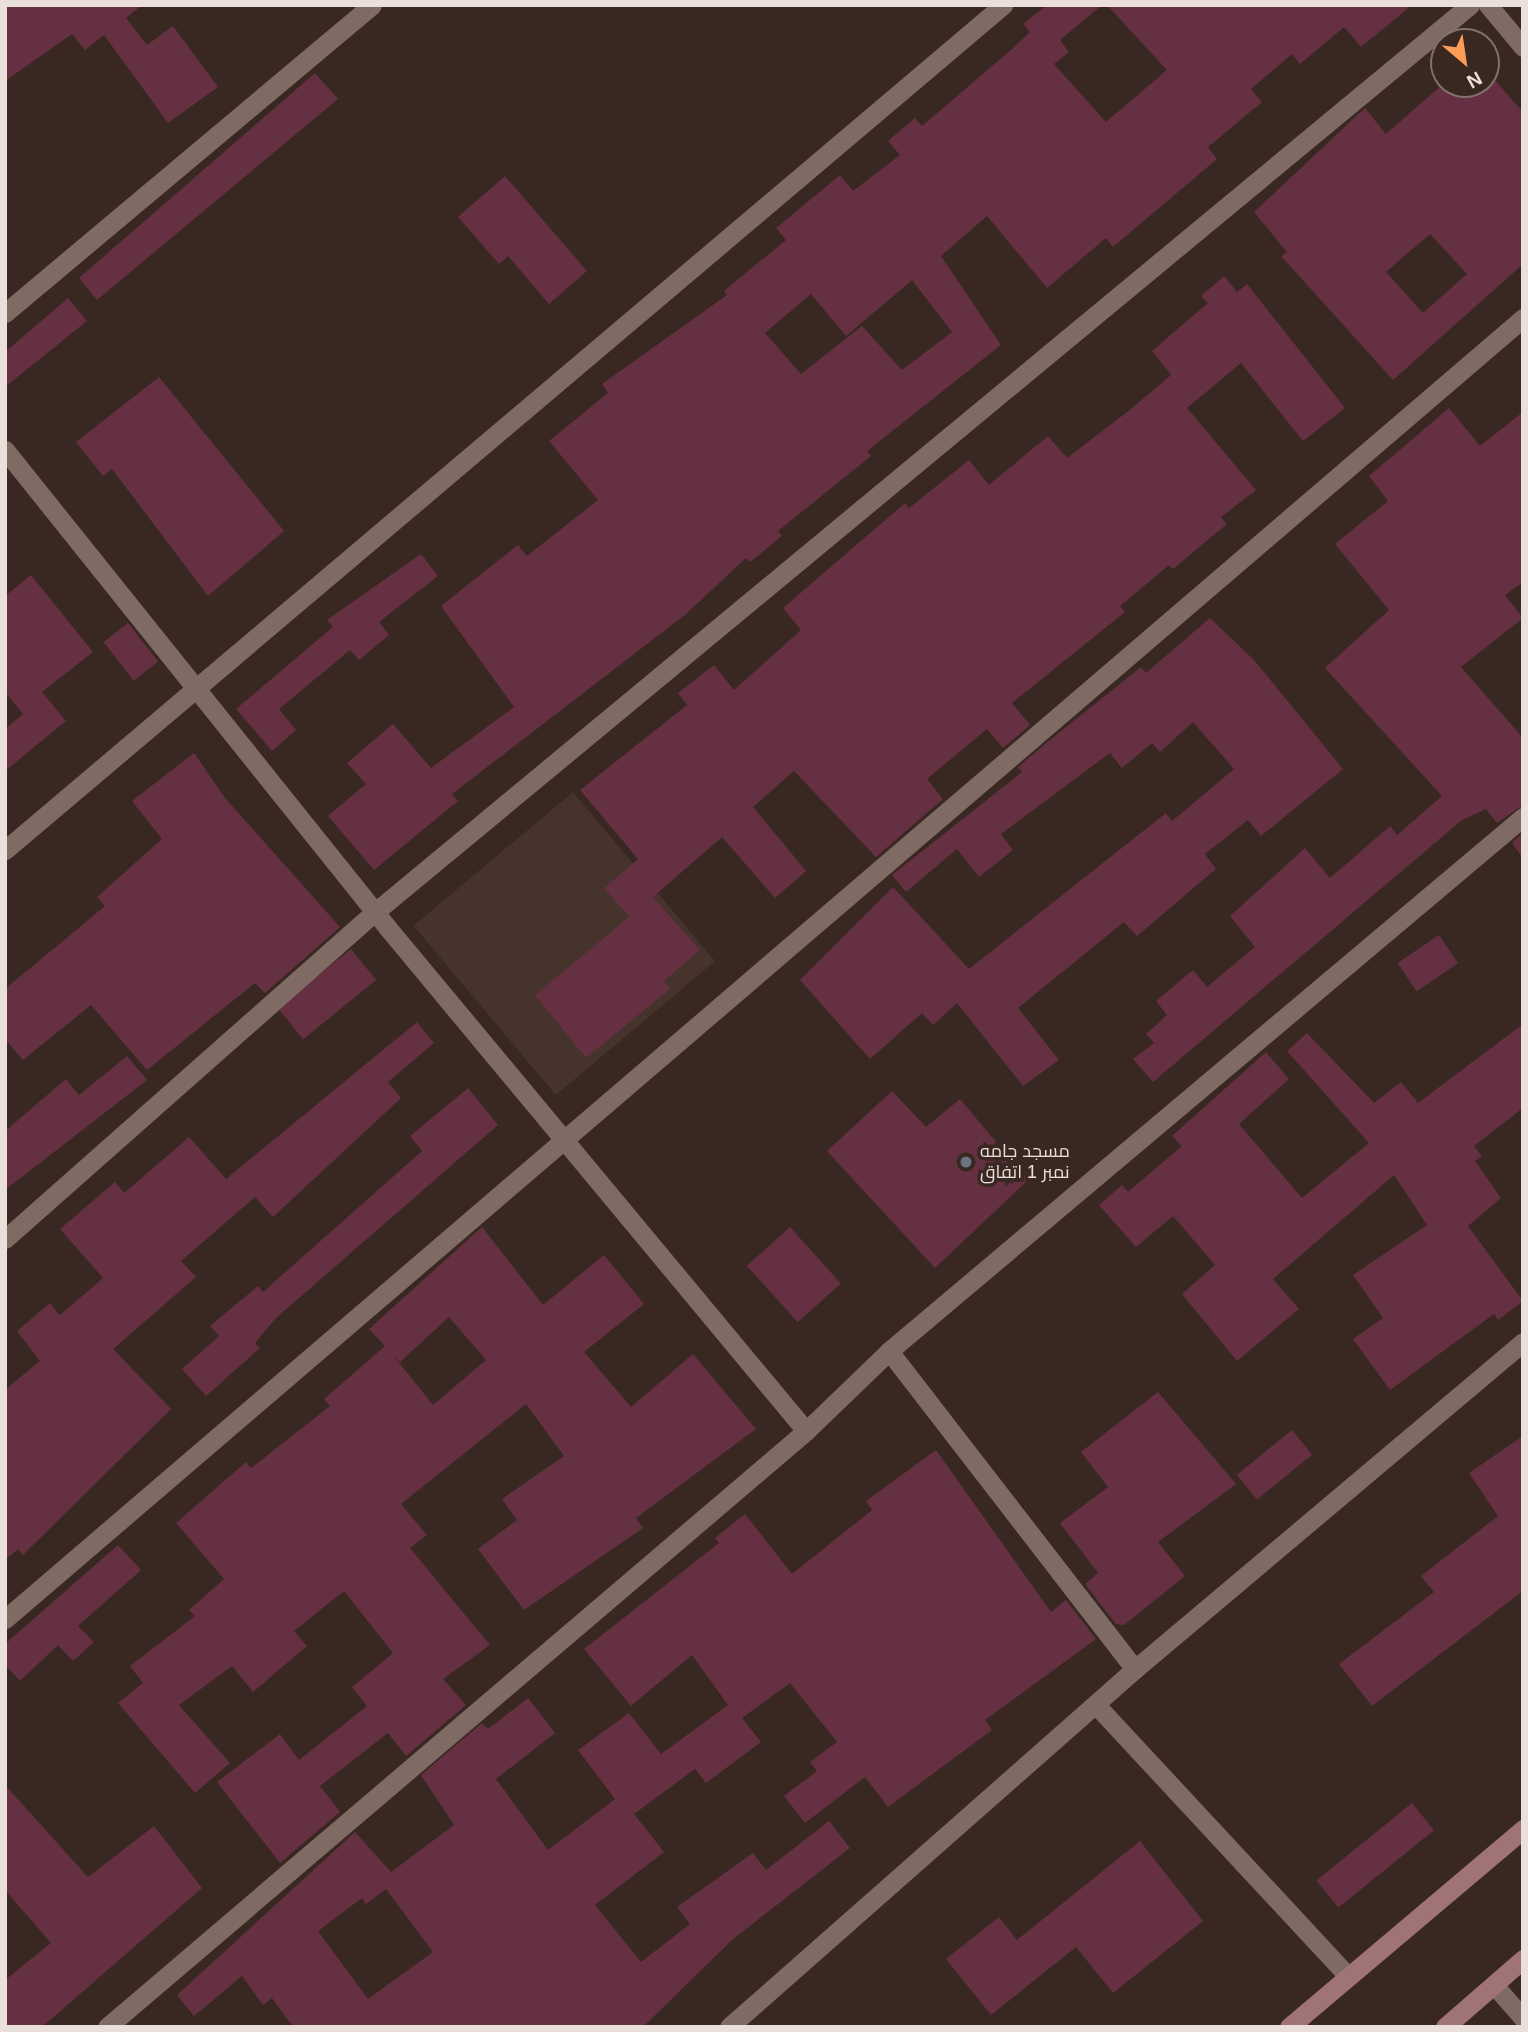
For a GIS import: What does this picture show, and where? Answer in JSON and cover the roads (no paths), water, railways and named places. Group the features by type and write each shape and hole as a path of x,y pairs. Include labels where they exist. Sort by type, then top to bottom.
{"main road":[{"path":"1289,2027 1347,1975 1523,1829"},
{"path":"1445,2027 1523,1959"}],"street":[{"path":"5,313 372,5"},
{"path":"5,850 1003,5"},
{"path":"5,1239 375,912 1470,5"},
{"path":"1488,5 1523,47"},
{"path":"5,1619 1523,318"},
{"path":"5,450 375,912 806,1431"},
{"path":"107,2027 806,1431 889,1350 1523,817"},
{"path":"729,2027 1098,1707 1135,1669 1523,1342"},
{"path":"889,1350 1135,1669"},
{"path":"1098,1707 1347,1975"},
{"path":"1494,1985 1523,2018"}],"place":[{"name":"مسجد جامه نمبر 1 اتفاق","path":"966,1162"}]}
